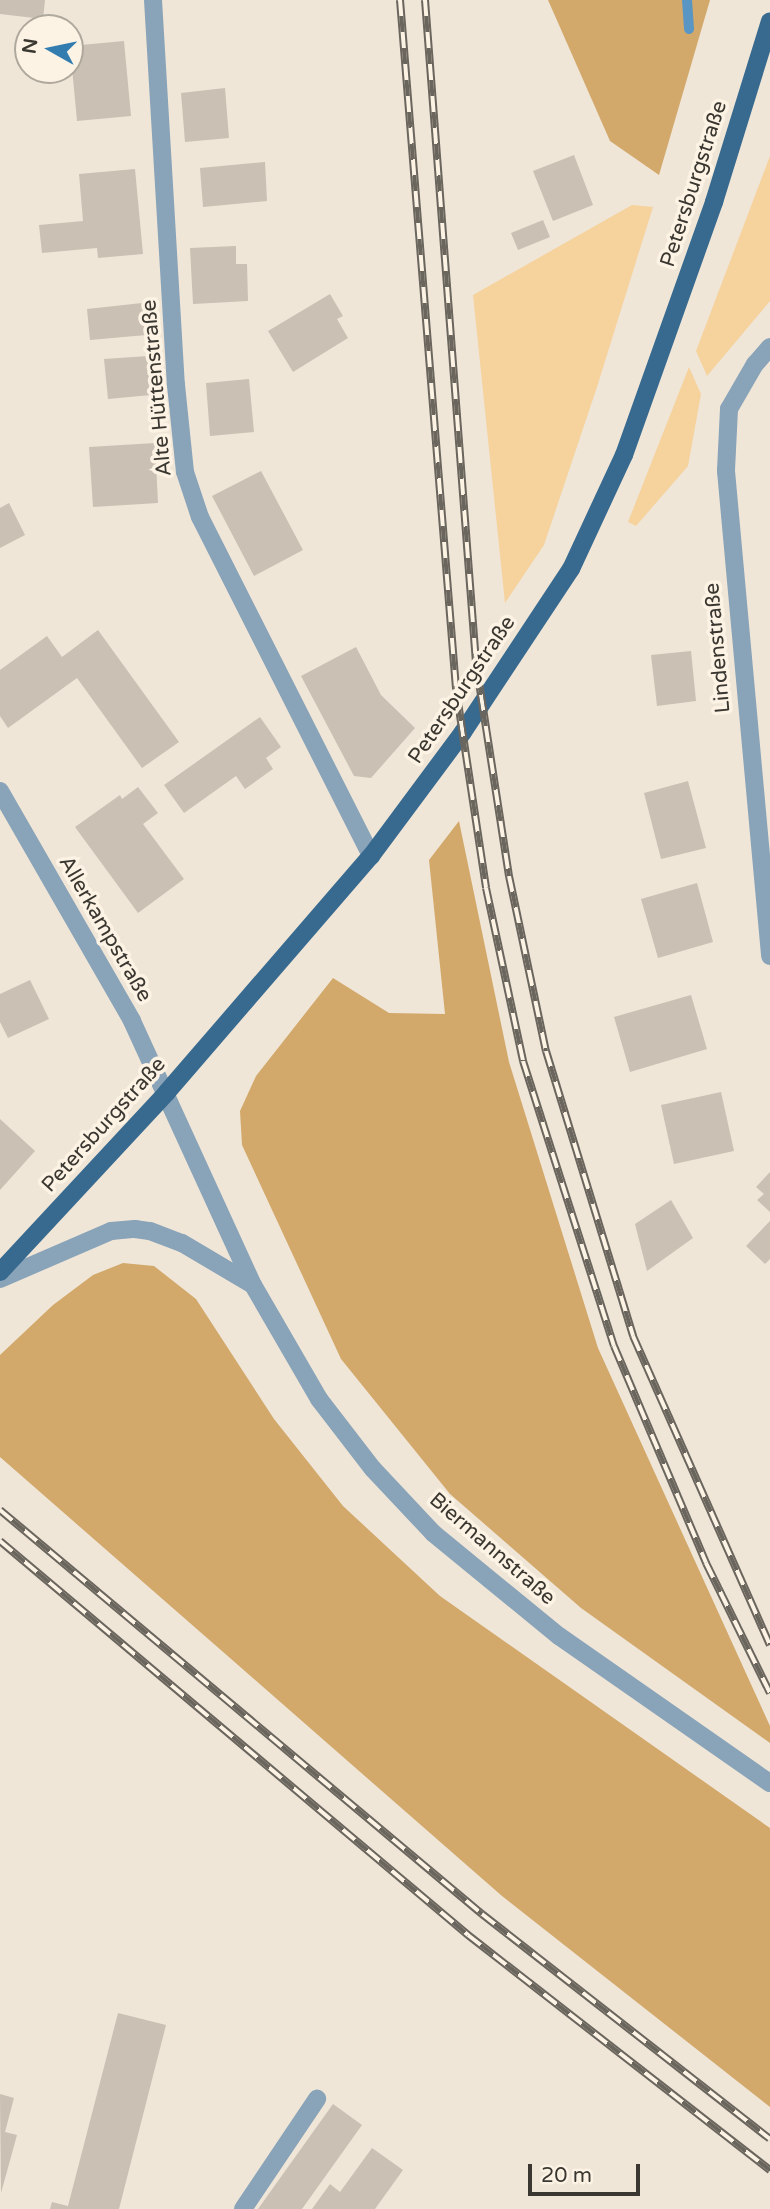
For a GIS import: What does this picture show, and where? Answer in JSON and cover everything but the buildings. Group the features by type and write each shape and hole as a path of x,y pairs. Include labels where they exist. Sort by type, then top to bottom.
{"main road":[{"name":"Petersburgstraße","path":"0,1272 167,1092 371,856 463,732 571,569 624,455 714,202 770,21"}],"street":[{"name":"Alte Hüttenstraße","path":"153,0 176,385 185,472 200,517 371,856"},
{"name":"Lindenstraße","path":"770,347 755,364 729,409 726,471 770,956"},
{"name":"Allerkampstraße","path":"0,791 132,1021 167,1092"},
{"name":"Biermannstraße","path":"167,1092 253,1285 319,1399 373,1469 433,1533 559,1636 770,1783"},
{"path":"0,1279 111,1231 135,1229 150,1231 182,1243 253,1285"},
{"path":"243,2209 317,2099"}],"shaded area":[{"path":"548,0 710,0 659,175 610,141"},
{"path":"770,156 770,301 707,376 696,351"},
{"path":"632,205 653,207 597,387 544,545 505,603 473,295"},
{"path":"689,367 701,394 688,466 636,526 628,522"},
{"path":"459,821 509,1062 598,1348 770,1726 770,1743 581,1608 450,1494 341,1359 242,1145 240,1111 256,1076 333,978 389,1013 445,1014 429,860"},
{"path":"123,1263 154,1266 196,1299 274,1419 343,1506 440,1596 770,1828 770,2107 502,1896 0,1457 0,1355 53,1305 93,1275"}],"waterway":[{"path":"687,0 689,29"}],"railway":[{"path":"400,0 456,689 486,888 523,1061 614,1346 706,1563 770,1693"},
{"path":"425,0 476,663 509,876 546,1051 633,1336 770,1645"},
{"path":"0,1510 482,1914 770,2139"},
{"path":"0,1541 468,1935 770,2170"}]}
